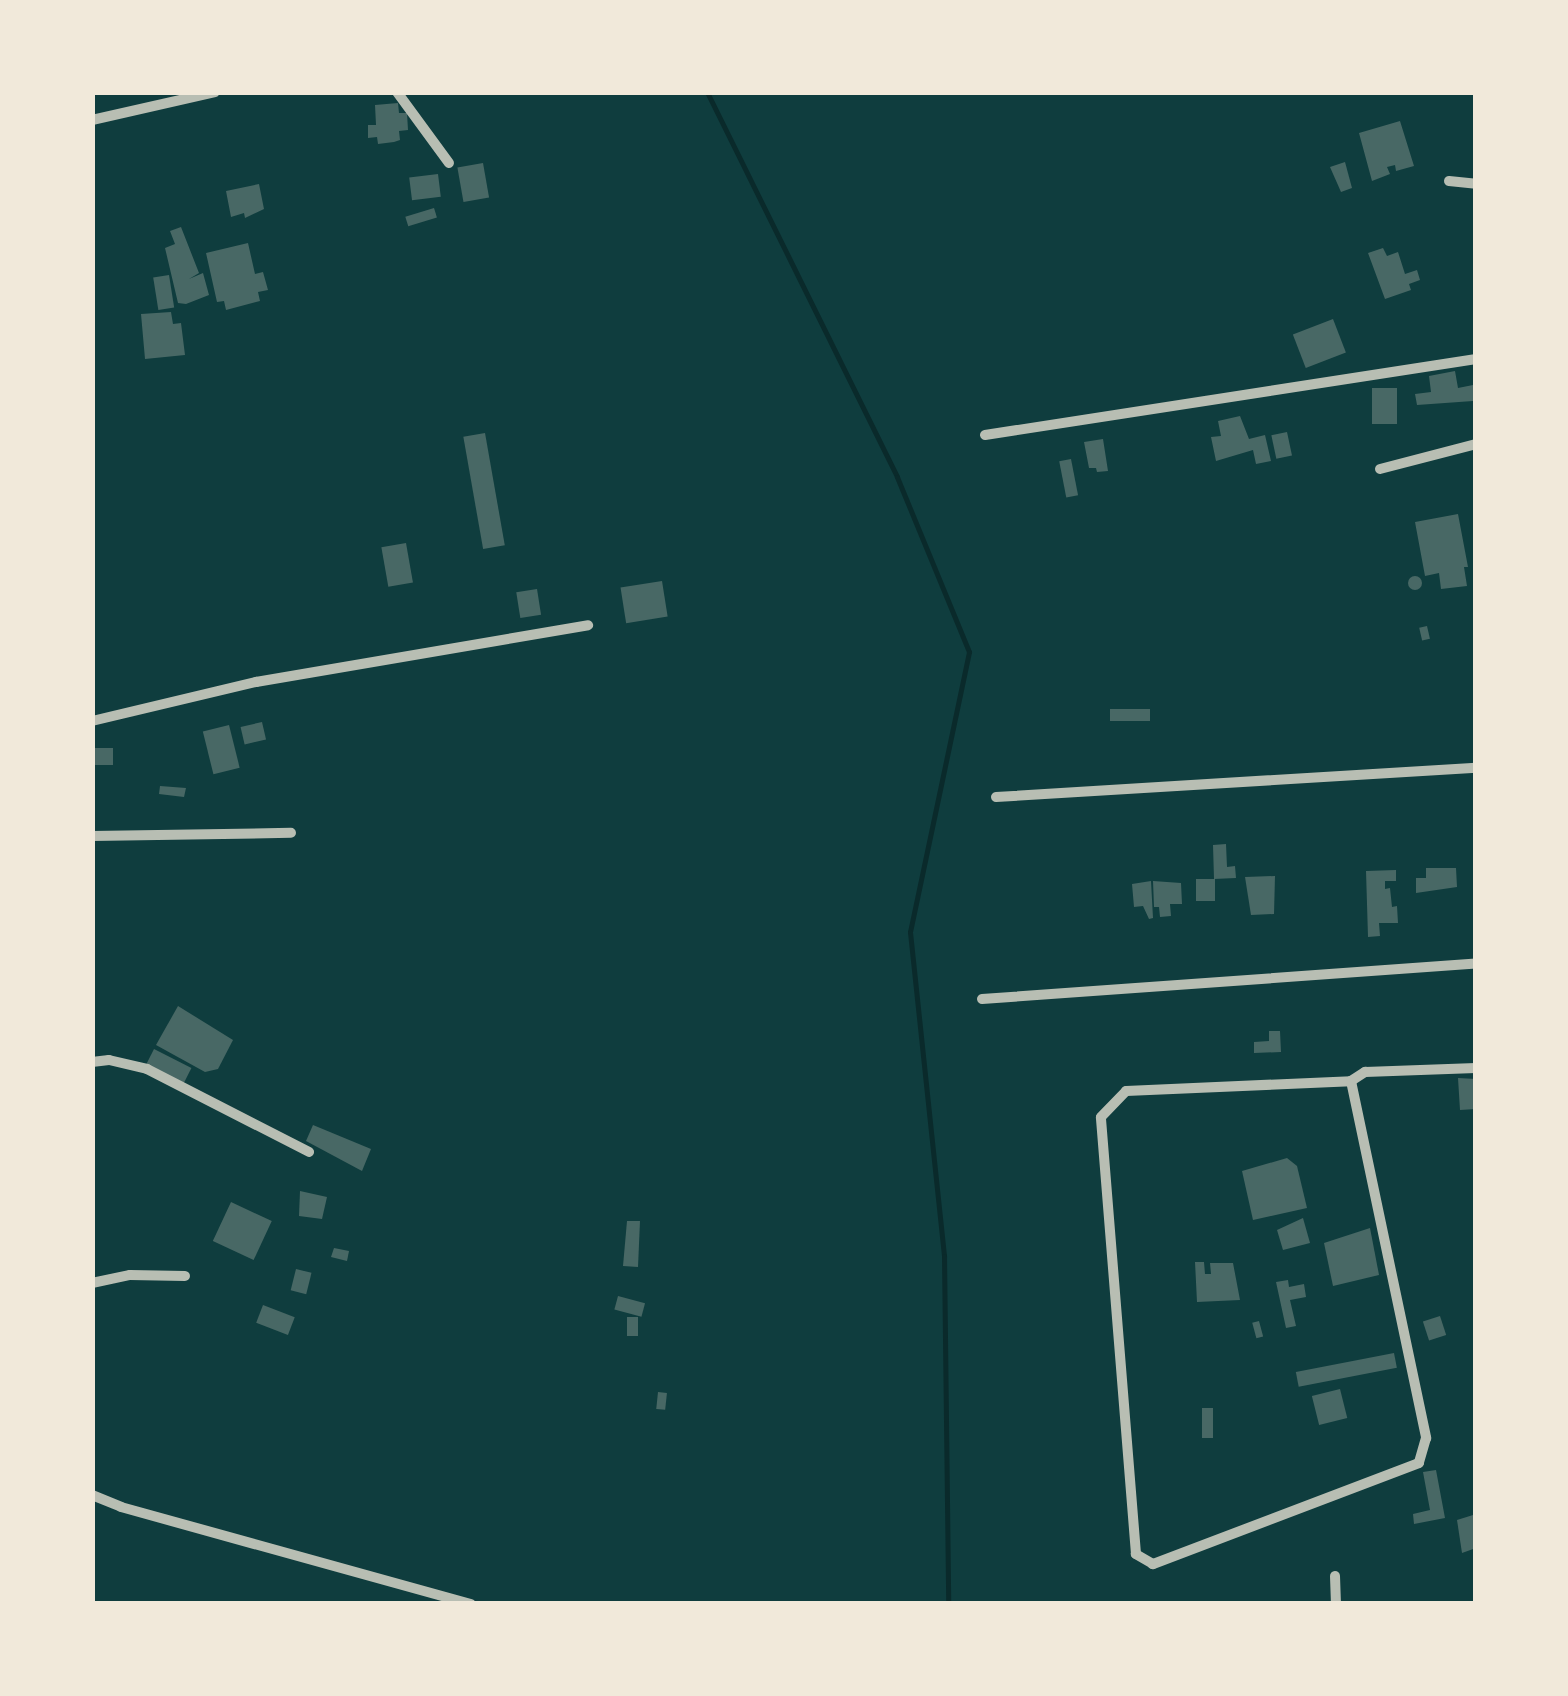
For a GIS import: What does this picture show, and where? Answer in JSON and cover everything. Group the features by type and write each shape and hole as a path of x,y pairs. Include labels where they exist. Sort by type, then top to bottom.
{"street":[{"path":"92,120 215,92"},
{"path":"397,92 449,163"},
{"path":"1449,181 1476,184"},
{"path":"984,435 1476,359"},
{"path":"1380,469 1476,444"},
{"path":"92,721 256,682 588,625"},
{"path":"996,798 1476,768"},
{"path":"92,836 291,834"},
{"path":"982,999 1476,964"},
{"path":"92,1062 109,1060 147,1069 309,1152"},
{"path":"1351,1081 1426,1438 1419,1463 1153,1564 1136,1554 1101,1118 1126,1091 1351,1081 1365,1072 1476,1068"},
{"path":"92,1284 130,1275 185,1276"},
{"path":"92,1494 121,1506 471,1604"},
{"path":"1335,1576 1336,1604"}],"building":[{"path":"398,103 399,113 407,113 408,130 399,131 400,140 378,144 377,137 368,138 368,125 376,125 375,105"},
{"path":"1400,121 1414,166 1396,171 1395,165 1387,167 1390,174 1372,181 1359,133"},
{"path":"1345,162 1352,188 1341,192 1330,167"},
{"path":"483,163 489,197 463,202 457,168"},
{"path":"438,174 441,197 412,200 409,178"},
{"path":"259,184 264,209 245,218 244,213 231,217 226,191"},
{"path":"434,208 437,218 408,226 405,217"},
{"path":"181,227 199,273 189,279 203,273 209,295 186,304 178,303 165,248 175,244 170,231"},
{"path":"248,243 255,274 263,272 268,290 258,292 260,301 226,310 224,301 217,302 206,253"},
{"path":"1383,248 1387,256 1398,252 1405,274 1417,270 1420,280 1409,284 1411,290 1385,299 1368,253"},
{"path":"169,275 174,308 158,310 153,278"},
{"path":"171,312 173,324 181,323 185,355 145,359 141,314"},
{"path":"1333,319 1346,353 1306,368 1293,334"},
{"path":"1455,371 1458,388 1473,385 1473,401 1417,405 1415,394 1431,392 1429,376"},
{"path":"1372,388 1397,388 1397,424 1372,424"},
{"path":"1240,416 1249,439 1265,435 1271,461 1256,464 1253,450 1216,461 1211,437 1221,436 1218,421"},
{"path":"1287,432 1292,455 1276,459 1271,435"},
{"path":"485,433 505,545 483,549 463,437"},
{"path":"1103,439 1108,471 1097,472 1096,468 1089,468 1084,442"},
{"path":"1071,459 1078,495 1066,498 1059,461"},
{"path":"1458,514 1468,567 1464,567 1467,586 1441,589 1439,573 1425,576 1415,522"},
{"path":"406,543 413,582 388,587 381,547"},
{"path":"1415,576 1422,583 1415,590 1408,583"},
{"path":"662,581 668,617 626,623 621,588"},
{"path":"537,589 541,615 520,618 516,592"},
{"path":"1427,626 1430,639 1422,640 1419,628"},
{"path":"1110,709 1150,709 1150,721 1110,721"},
{"path":"262,722 266,740 245,744 241,727"},
{"path":"229,725 240,768 213,774 203,732"},
{"path":"94,748 113,748 113,765 94,765"},
{"path":"160,786 186,788 184,797 159,794"},
{"path":"1226,844 1227,867 1235,866 1236,878 1214,879 1213,845"},
{"path":"1426,868 1456,868 1457,887 1416,893 1416,878 1426,878"},
{"path":"1396,870 1396,881 1385,881 1385,889 1390,888 1392,907 1397,906 1398,923 1379,923 1380,936 1368,937 1366,871"},
{"path":"1275,876 1274,914 1251,915 1245,877"},
{"path":"1196,879 1215,879 1215,901 1196,901"},
{"path":"1151,881 1153,918 1149,919 1143,906 1134,907 1132,884"},
{"path":"1153,881 1181,883 1182,904 1170,904 1171,916 1160,917 1159,907 1154,907"},
{"path":"178,1006 233,1040 218,1069 205,1072 156,1045"},
{"path":"1269,1031 1280,1031 1281,1052 1254,1053 1254,1042 1269,1041"},
{"path":"154,1049 191,1068 184,1083 146,1064"},
{"path":"1458,1078 1476,1079 1476,1109 1460,1110"},
{"path":"313,1125 371,1149 362,1171 306,1141"},
{"path":"1287,1158 1297,1166 1307,1208 1253,1220 1242,1171"},
{"path":"300,1191 327,1197 322,1219 299,1216"},
{"path":"231,1202 272,1221 254,1260 213,1241"},
{"path":"1303,1218 1310,1243 1283,1250 1277,1230"},
{"path":"627,1221 640,1221 638,1267 623,1266"},
{"path":"1370,1228 1379,1275 1333,1286 1324,1243"},
{"path":"334,1248 349,1251 347,1261 331,1257"},
{"path":"1195,1262 1204,1262 1205,1274 1211,1274 1210,1263 1233,1263 1240,1300 1197,1302"},
{"path":"296,1269 312,1273 306,1294 291,1290"},
{"path":"1288,1280 1289,1287 1304,1284 1306,1297 1290,1300 1296,1326 1286,1328 1276,1282"},
{"path":"618,1296 645,1303 641,1317 614,1310"},
{"path":"263,1305 295,1317 288,1335 256,1323"},
{"path":"1440,1316 1446,1335 1429,1341 1423,1322"},
{"path":"627,1317 638,1317 638,1336 627,1336"},
{"path":"1259,1321 1263,1336 1256,1338 1252,1323"},
{"path":"1394,1353 1397,1368 1299,1387 1296,1372"},
{"path":"1340,1389 1347,1418 1319,1425 1312,1396"},
{"path":"658,1392 667,1393 665,1410 656,1409"},
{"path":"1202,1408 1213,1408 1213,1438 1202,1438"},
{"path":"1436,1470 1445,1518 1414,1524 1413,1514 1430,1510 1423,1472"},
{"path":"1473,1515 1476,1548 1462,1553 1457,1520"}],"waterway":[{"path":"707,92 897,477 969,652 910,932 944,1256 948,1604"}]}
